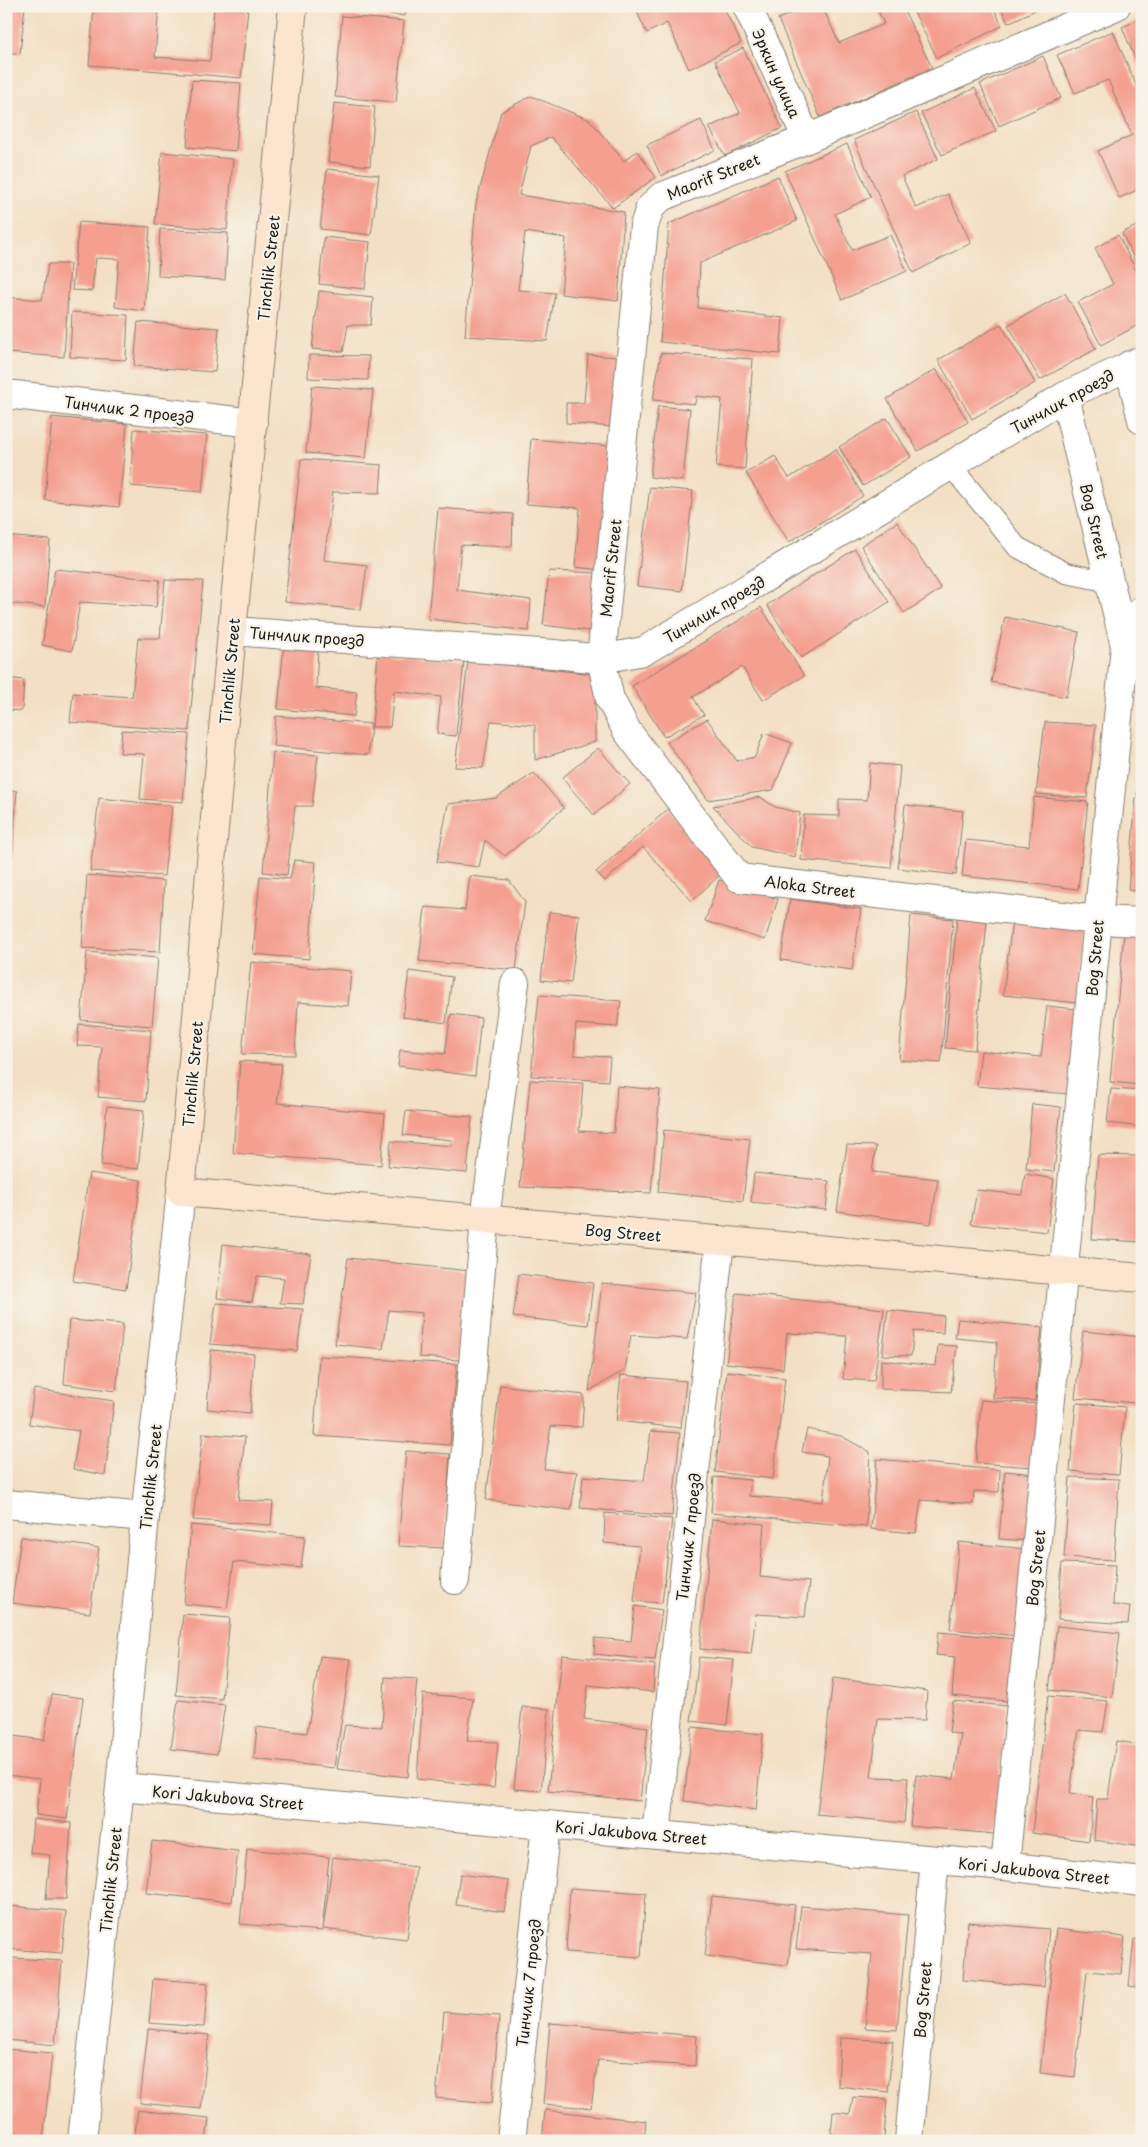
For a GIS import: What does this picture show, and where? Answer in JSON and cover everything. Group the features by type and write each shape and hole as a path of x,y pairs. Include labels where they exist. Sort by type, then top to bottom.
{"street":[{"name":"Tinchlik Street","path":"82,2141 120,1787 145,1517 181,1192 232,631 293,6"},
{"name":"Эркин улица","path":"747,6 807,139"},
{"name":"Maorif Street","path":"601,659 644,226 650,208 661,197 807,139 1116,6"},
{"name":"Тинчлик проезд","path":"232,631 544,653 601,659 644,651 1065,396 1135,362"},
{"path":"1135,362 1142,420"},
{"name":"Тинчлик 2 проезд","path":"6,394 253,423"},
{"name":"Bog Street","path":"1005,1866 1125,646 1065,396"},
{"name":"Bog Street","path":"1125,646 1142,610"},
{"name":"Aloka Street","path":"601,659 610,699 627,730 739,878 1097,920 1142,922"},
{"path":"455,1580 485,1220 515,982"},
{"name":"Bog Street","path":"181,1192 1142,1278"},
{"name":"Тинчлик 7 проезд","path":"656,1835 720,1240"},
{"path":"6,1504 145,1517"},
{"name":"Kori Jakubova Street","path":"120,1787 1005,1866 1142,1882"},
{"name":"Тинчлик 7 проезд","path":"511,2141 546,1824"},
{"name":"Bog Street","path":"909,2141 935,1860"}],"lane":[{"path":"950,465 1017,547 1066,573 1110,582"}],"building":[{"path":"6,6 25,6 20,54 6,52"},
{"path":"94,6 159,6 155,57 210,61 214,8 248,9 241,78 89,65"},
{"path":"344,6 406,6 405,16 343,9"},
{"path":"634,6 723,6 741,43 689,69 667,23 647,33"},
{"path":"807,6 822,6 839,43 884,24 876,6 902,6 932,68 820,117 778,19"},
{"path":"911,6 993,6 1002,26 937,58"},
{"path":"1000,6 1044,6 1008,23"},
{"path":"342,16 404,21 396,102 335,97"},
{"path":"1142,18 1142,64 1138,66 1122,27"},
{"path":"1113,31 1142,99 1142,188 1119,198 1098,151 1132,135 1108,80 1075,93 1057,55"},
{"path":"743,48 782,128 725,156 709,127 740,113 715,61"},
{"path":"1043,56 1061,98 999,126 980,84"},
{"path":"192,80 241,83 236,151 187,147"},
{"path":"975,88 996,131 942,155 921,113"},
{"path":"531,96 590,120 624,161 637,151 656,177 613,208 551,137 531,146 519,195 624,212 618,301 561,294 566,238 525,232 518,290 555,293 547,341 465,336 476,203 501,112"},
{"path":"334,103 375,107 370,166 328,162"},
{"path":"916,112 938,159 902,176 916,208 948,194 971,243 913,273 854,140"},
{"path":"701,120 715,150 661,176 647,145"},
{"path":"847,144 871,197 835,214 852,250 890,235 907,271 842,300 785,171"},
{"path":"162,152 233,159 227,230 155,224"},
{"path":"327,169 379,175 371,235 320,229"},
{"path":"778,176 797,221 700,263 698,308 783,318 780,354 660,342 669,224"},
{"path":"79,222 150,227 144,311 115,307 119,259 96,258 92,291 72,290"},
{"path":"1142,223 1142,276 1122,233"},
{"path":"160,229 228,233 225,280 158,276"},
{"path":"1118,235 1142,282 1142,323 1101,345 1078,302 1113,284 1095,248"},
{"path":"324,237 370,242 365,289 319,284"},
{"path":"48,264 70,264 64,357 6,353 6,297 42,300"},
{"path":"319,291 373,297 371,325 348,325 343,352 312,349"},
{"path":"1065,293 1096,349 1040,380 1008,325"},
{"path":"72,312 128,315 126,360 70,357"},
{"path":"138,322 219,328 215,372 134,366"},
{"path":"1001,324 1035,383 972,419 938,360"},
{"path":"661,353 753,359 745,469 716,467 722,399 696,396 695,404 653,400"},
{"path":"309,355 369,356 368,380 308,378"},
{"path":"588,355 619,357 612,427 566,423 566,403 584,403"},
{"path":"936,369 968,422 918,451 887,399"},
{"path":"312,386 373,390 366,458 306,453"},
{"path":"658,406 690,409 683,481 650,477"},
{"path":"52,417 127,424 119,507 45,500"},
{"path":"887,418 911,457 863,486 839,447"},
{"path":"134,429 207,435 202,492 130,486"},
{"path":"531,439 611,446 601,570 575,567 580,508 526,504"},
{"path":"836,449 863,496 789,542 746,473 775,456 789,478"},
{"path":"301,459 382,465 380,493 333,492 324,560 367,565 361,610 285,602"},
{"path":"650,487 693,491 682,591 637,586"},
{"path":"438,508 513,514 512,547 461,545 457,590 531,600 529,631 428,619"},
{"path":"897,522 941,589 904,613 861,546"},
{"path":"6,536 50,540 45,607 6,603"},
{"path":"855,549 889,602 801,658 767,605"},
{"path":"55,569 160,580 156,607 80,602 72,651 42,645"},
{"path":"549,571 601,573 597,632 543,625"},
{"path":"165,580 203,581 189,731 70,722 73,693 132,697 138,638 160,638"},
{"path":"761,607 804,676 763,700 742,667 693,697 704,715 664,737 632,686"},
{"path":"1005,617 1079,632 1066,697 991,682"},
{"path":"284,644 318,648 316,688 357,692 354,716 278,709"},
{"path":"378,653 464,661 456,736 437,734 441,697 394,691 390,727 372,727"},
{"path":"468,661 595,674 595,742 535,760 535,725 491,721 483,768 455,767"},
{"path":"6,678 24,680 22,711 6,710"},
{"path":"276,716 371,724 368,755 273,746"},
{"path":"707,719 737,761 755,757 764,733 792,743 773,790 708,800 667,742"},
{"path":"1045,722 1096,725 1087,798 1036,794"},
{"path":"122,730 189,734 183,802 140,799 144,754 120,753"},
{"path":"598,748 630,784 594,815 562,778"},
{"path":"273,752 318,755 312,806 295,806 287,875 263,872"},
{"path":"1140,762 1142,762 1142,796 1137,796"},
{"path":"870,763 900,766 891,868 801,860 804,815 839,816 839,799 867,800"},
{"path":"534,773 564,808 505,856 485,840 479,867 437,862 448,804 496,798"},
{"path":"6,790 17,791 12,859 6,858"},
{"path":"760,797 775,807 800,813 795,857 752,847 713,806"},
{"path":"1034,797 1088,802 1078,889 962,876 966,840 1029,846"},
{"path":"99,798 172,806 164,876 90,871"},
{"path":"1136,798 1142,799 1142,891 1128,890"},
{"path":"905,805 963,811 956,875 898,868"},
{"path":"668,809 723,872 692,901 643,847 605,881 596,872"},
{"path":"294,860 316,862 309,959 253,954 260,876 290,879"},
{"path":"87,875 164,881 160,952 82,948"},
{"path":"470,876 509,880 525,902 516,970 419,961 425,907 465,910"},
{"path":"719,880 778,899 765,940 705,921"},
{"path":"790,899 861,909 852,970 781,960"},
{"path":"549,912 579,915 571,983 541,980"},
{"path":"911,915 953,919 941,1063 899,1060"},
{"path":"957,918 987,921 975,1050 945,1048"},
{"path":"1012,921 1085,929 1077,1003 1003,995"},
{"path":"1124,933 1142,935 1142,1085 1110,1082"},
{"path":"87,952 158,958 152,1026 81,1020"},
{"path":"251,962 351,971 348,1006 298,1002 295,1055 242,1054"},
{"path":"409,971 452,977 446,1023 403,1017"},
{"path":"539,995 621,1001 617,1027 576,1024 574,1055 610,1057 608,1081 531,1076"},
{"path":"1047,1006 1076,1009 1068,1094 977,1086 981,1051 1041,1057"},
{"path":"451,1014 481,1018 475,1076 398,1066 400,1050 445,1054"},
{"path":"79,1024 151,1030 146,1101 98,1097 102,1047 77,1046"},
{"path":"240,1061 282,1064 277,1103 385,1114 381,1165 233,1153"},
{"path":"530,1080 583,1083 579,1131 614,1133 617,1086 660,1090 651,1193 520,1187"},
{"path":"1111,1089 1142,1091 1142,1127 1107,1123"},
{"path":"1032,1104 1061,1107 1054,1172 1026,1169"},
{"path":"107,1106 144,1110 138,1169 101,1165"},
{"path":"406,1111 472,1117 467,1173 388,1166 391,1141 452,1146 452,1140 403,1135"},
{"path":"664,1130 750,1139 743,1201 658,1192"},
{"path":"847,1145 876,1146 872,1172 938,1179 931,1224 837,1211"},
{"path":"1098,1155 1142,1156 1142,1242 1092,1239"},
{"path":"89,1173 141,1180 126,1289 73,1281"},
{"path":"754,1173 829,1181 826,1210 751,1202"},
{"path":"1025,1174 1054,1179 1047,1232 971,1224 977,1190 1022,1195"},
{"path":"223,1244 311,1254 303,1304 280,1303 284,1278 257,1276 252,1302 217,1298"},
{"path":"348,1258 470,1271 459,1360 419,1357 422,1313 389,1310 383,1349 335,1344"},
{"path":"519,1274 593,1283 588,1325 513,1317"},
{"path":"602,1283 696,1293 687,1339 631,1335 625,1370 589,1391"},
{"path":"736,1293 884,1309 874,1381 843,1379 847,1336 787,1333 783,1369 726,1363"},
{"path":"216,1303 303,1309 297,1351 210,1344"},
{"path":"888,1310 944,1316 943,1333 914,1331 911,1356 882,1355"},
{"path":"958,1319 1042,1327 1035,1401 993,1398 997,1342 955,1338"},
{"path":"69,1320 123,1324 116,1391 64,1384"},
{"path":"1083,1331 1142,1337 1142,1363 1140,1363 1136,1403 1075,1398"},
{"path":"938,1345 957,1346 951,1392 881,1389 881,1360 936,1366"},
{"path":"211,1350 254,1354 250,1413 207,1409"},
{"path":"319,1356 457,1364 450,1445 314,1436"},
{"path":"727,1371 785,1378 773,1479 715,1472"},
{"path":"621,1375 686,1381 681,1428 616,1421"},
{"path":"500,1385 584,1395 582,1427 551,1426 544,1469 577,1472 571,1510 486,1500"},
{"path":"34,1389 114,1401 105,1475 73,1469 79,1431 29,1424"},
{"path":"981,1400 1039,1404 1033,1467 976,1463"},
{"path":"1076,1403 1125,1407 1119,1475 1070,1471"},
{"path":"807,1429 841,1436 870,1452 866,1527 711,1513 714,1477 751,1480 749,1496 823,1502 828,1456 802,1452"},
{"path":"651,1431 680,1433 672,1516 580,1508 583,1476 644,1481"},
{"path":"203,1433 245,1437 238,1500 273,1502 271,1525 193,1520"},
{"path":"406,1451 450,1454 444,1548 398,1546"},
{"path":"877,1459 1000,1470 999,1492 974,1491 973,1504 921,1500 916,1533 871,1529"},
{"path":"1005,1471 1035,1474 1029,1541 999,1539"},
{"path":"1070,1477 1119,1479 1114,1560 1064,1557"},
{"path":"605,1513 672,1519 662,1603 634,1601 640,1546 604,1543"},
{"path":"712,1519 764,1524 760,1577 809,1582 805,1617 756,1614 751,1654 700,1649"},
{"path":"191,1525 305,1536 301,1568 234,1562 227,1608 184,1604"},
{"path":"21,1537 99,1548 90,1613 12,1603"},
{"path":"959,1542 1026,1549 1017,1636 950,1629"},
{"path":"1062,1563 1115,1565 1113,1605 1130,1606 1128,1624 1058,1619"},
{"path":"635,1606 662,1610 655,1660 594,1654 595,1638 631,1641"},
{"path":"183,1614 230,1618 222,1699 176,1695"},
{"path":"1057,1626 1120,1633 1112,1697 1049,1690"},
{"path":"939,1632 1016,1639 1008,1701 952,1696 955,1657 936,1655"},
{"path":"562,1655 655,1665 653,1692 588,1685 584,1719 648,1727 640,1801 548,1791"},
{"path":"320,1656 351,1659 334,1768 254,1759 257,1727 307,1733"},
{"path":"699,1657 734,1660 727,1725 691,1721"},
{"path":"385,1677 417,1679 408,1777 337,1769 345,1725 382,1727"},
{"path":"833,1678 927,1691 925,1720 878,1719 871,1777 908,1778 904,1823 817,1814"},
{"path":"52,1694 83,1698 67,1819 36,1815 40,1779 6,1775 6,1735 44,1740"},
{"path":"423,1694 473,1698 467,1741 498,1742 494,1788 417,1779"},
{"path":"1048,1696 1108,1701 1103,1732 1079,1730 1070,1793 1093,1797 1089,1841 1032,1833"},
{"path":"178,1700 225,1705 217,1754 171,1749"},
{"path":"953,1701 1007,1706 994,1834 910,1826 916,1775 954,1779 961,1735 949,1732"},
{"path":"522,1707 549,1709 541,1791 514,1789"},
{"path":"692,1727 763,1734 756,1810 684,1801"},
{"path":"1116,1741 1142,1745 1142,1847 1094,1840 1097,1799 1108,1799"},
{"path":"33,1819 71,1823 66,1899 46,1899 50,1855 30,1853"},
{"path":"152,1841 238,1851 232,1902 146,1893"},
{"path":"247,1849 329,1857 322,1931 240,1924"},
{"path":"333,1857 416,1867 407,1939 323,1929"},
{"path":"460,1874 509,1881 504,1912 456,1905"},
{"path":"570,1888 646,1893 641,1957 566,1952"},
{"path":"712,1896 795,1905 788,1965 705,1956"},
{"path":"11,1906 66,1911 62,1953 7,1949"},
{"path":"801,1906 908,1915 897,2030 865,2028 872,1954 796,1949"},
{"path":"968,1922 1049,1929 1044,1987 963,1980"},
{"path":"1056,1929 1125,1937 1121,1974 1087,1971 1075,2077 1040,2073"},
{"path":"1134,1939 1142,1940 1142,1988 1129,1986"},
{"path":"13,1958 62,1961 55,2045 6,2040 6,2009"},
{"path":"153,1979 208,1983 204,2027 149,2023"},
{"path":"444,2012 499,2016 492,2103 436,2098"},
{"path":"550,2023 697,2036 695,2066 598,2060 591,2108 543,2104"},
{"path":"148,2029 209,2035 201,2109 140,2103"},
{"path":"840,2038 893,2041 888,2092 838,2086"},
{"path":"6,2049 52,2053 43,2141 6,2141"},
{"path":"853,2097 887,2099 884,2138 831,2135 833,2112 850,2114"},
{"path":"138,2110 209,2118 206,2141 134,2141"},
{"path":"545,2110 646,2121 644,2141 542,2141"},
{"path":"321,2138 347,2139 347,2141 320,2141"}]}
